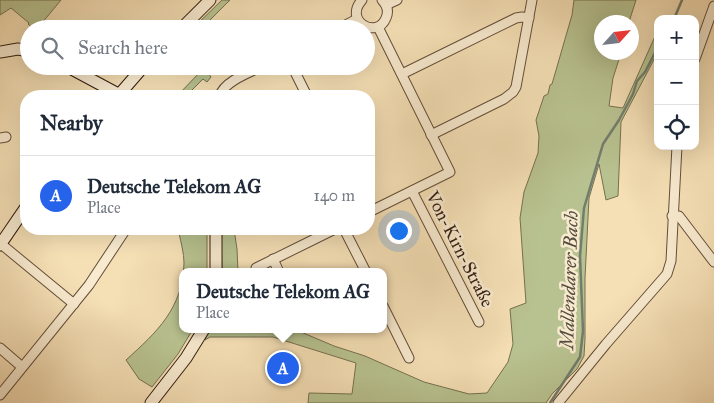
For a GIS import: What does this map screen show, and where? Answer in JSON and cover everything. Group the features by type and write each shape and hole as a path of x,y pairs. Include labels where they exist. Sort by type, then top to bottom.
{"street":[{"path":"190,20 210,0"},
{"path":"357,19 356,9 362,0"},
{"path":"375,28 386,20 387,15 384,3 397,0"},
{"path":"432,135 504,99 513,92 516,87 532,0"},
{"path":"699,48 714,6"},
{"path":"402,74 516,18 529,18"},
{"path":"375,209 450,172 378,27"},
{"path":"0,52 20,49"},
{"path":"82,75 109,90"},
{"path":"125,90 137,75"},
{"path":"222,90 227,84 245,75"},
{"path":"296,75 304,90"},
{"path":"558,403 666,274 671,261 677,150"},
{"name":"Von-Kirn-Straße","path":"412,191 479,322"},
{"path":"20,216 0,244 74,304"},
{"path":"672,216 679,216 714,262"},
{"path":"0,395 74,304 122,235"},
{"path":"216,235 216,268"},
{"path":"256,268 323,235"},
{"path":"347,235 364,268"},
{"path":"273,260 277,268"},
{"path":"387,314 409,358"},
{"path":"151,403 186,358 202,333"},
{"path":"0,348 22,367"}],"green space":[{"path":"0,0 61,0 44,20 25,20 11,8 0,15"},
{"path":"222,0 230,0 210,20 201,20"},
{"path":"574,0 636,0 631,15 594,15 594,60 619,60 613,78 609,106 623,108 654,39 654,60 621,122 618,196 606,200 599,164 589,198 584,356 577,369 552,394 546,403 308,403 309,393 352,394 356,363 273,337 210,337 205,340 208,333 303,333 365,356 424,382 469,394 487,393 508,362 513,344 510,309 526,303 520,218 524,192 538,153 539,136 536,120 544,96 548,94 572,15"},
{"path":"197,75 210,75 211,77 207,82 203,79 192,90 183,90"},
{"path":"179,235 207,235 207,268 183,268 184,256"},
{"path":"221,235 235,235 238,268 222,268"},
{"path":"179,293 179,333 191,333 178,354 152,387 139,379 126,360 158,329"}],"waterway":[{"name":"Mallendarer Bach","path":"676,15 682,0"},
{"name":"Mallendarer Bach","path":"550,403 580,357 583,331 580,256 584,208 603,144 619,120 633,94 637,81 645,72 654,55"}],"place":[{"name":"Deutsche Telekom AG","path":"283,368"}]}
